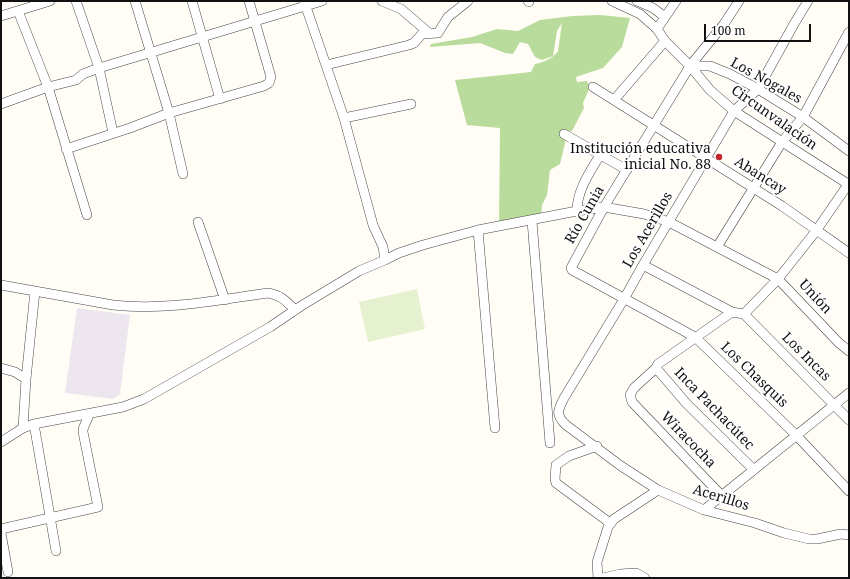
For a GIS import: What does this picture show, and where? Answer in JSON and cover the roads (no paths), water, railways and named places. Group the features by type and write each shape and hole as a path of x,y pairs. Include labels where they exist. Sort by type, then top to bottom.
{"street":[{"path":"1,16 50,1"},
{"path":"76,1 98,68 113,133"},
{"path":"136,1 169,113 183,174"},
{"path":"192,1 220,99"},
{"path":"66,149 130,128 169,113 264,86 269,83 271,77 249,1"},
{"path":"1,104 48,87 76,80 83,74 98,68 256,22 305,4 322,1"},
{"path":"382,1 401,9 429,33"},
{"path":"612,1 640,14 657,29 665,41 690,66"},
{"path":"637,1 653,8 665,17"},
{"path":"657,29 676,1"},
{"name":"Río Cunia","path":"624,299 572,270 571,268 604,207 690,66 724,24 739,1"},
{"name":"Los Acerillos","path":"597,446 566,425 559,418 559,407 734,111 758,89 808,1"},
{"path":"326,65 409,45 414,43 420,35 439,32 448,17 463,2"},
{"path":"305,4 344,118 373,225 383,247 385,260"},
{"path":"18,11 48,87 87,215"},
{"path":"717,247 782,142 803,117 849,33"},
{"path":"614,100 665,41"},
{"name":"Los Nogales","path":"690,66 710,66 730,74 758,89 803,117 849,151"},
{"name":"Circunvalación","path":"690,66 710,90 734,111 848,184"},
{"name":"Abancay","path":"593,87 782,206 849,253"},
{"path":"344,118 411,104"},
{"path":"564,134 627,170"},
{"path":"577,211 582,186 600,155"},
{"path":"643,265 732,312 744,314 778,279 816,231 848,184"},
{"name":"Unión","path":"1,442 23,428 34,424 89,415 123,407 144,399 270,327 359,271 385,260 399,252 423,244 478,230 604,207 644,214 669,222 778,279 839,343 849,351"},
{"path":"532,221 550,443"},
{"path":"198,222 225,300"},
{"path":"478,230 495,428"},
{"path":"1,285 130,307 188,304 268,293 276,294 284,298 295,310"},
{"path":"23,428 26,379 35,291"},
{"name":"Los Chasquis","path":"624,299 695,337 796,435 849,490"},
{"path":"656,368 660,363 695,337 732,312"},
{"name":"Los Incas","path":"744,314 849,420"},
{"path":"1,368 15,372 26,379"},
{"name":"Wiracocha","path":"656,368 634,388 631,392 631,399 722,495"},
{"name":"Inca Pachacútec","path":"656,368 686,404 753,469"},
{"path":"704,510 849,393"},
{"path":"1,529 98,507 83,432 83,428 89,415"},
{"path":"34,424 56,551"},
{"path":"597,446 569,456 556,465 555,479 556,483 610,523"},
{"name":"Acerillos","path":"597,446 621,466 658,490 704,510 809,539 817,539 841,534 849,535"},
{"path":"598,578 597,562 610,523 658,490"},
{"path":"1,533 8,572"},
{"path":"603,578 636,573 644,578"}],"place":[{"name":"Institución educativa inicial No. 88","path":"719,157"}]}
